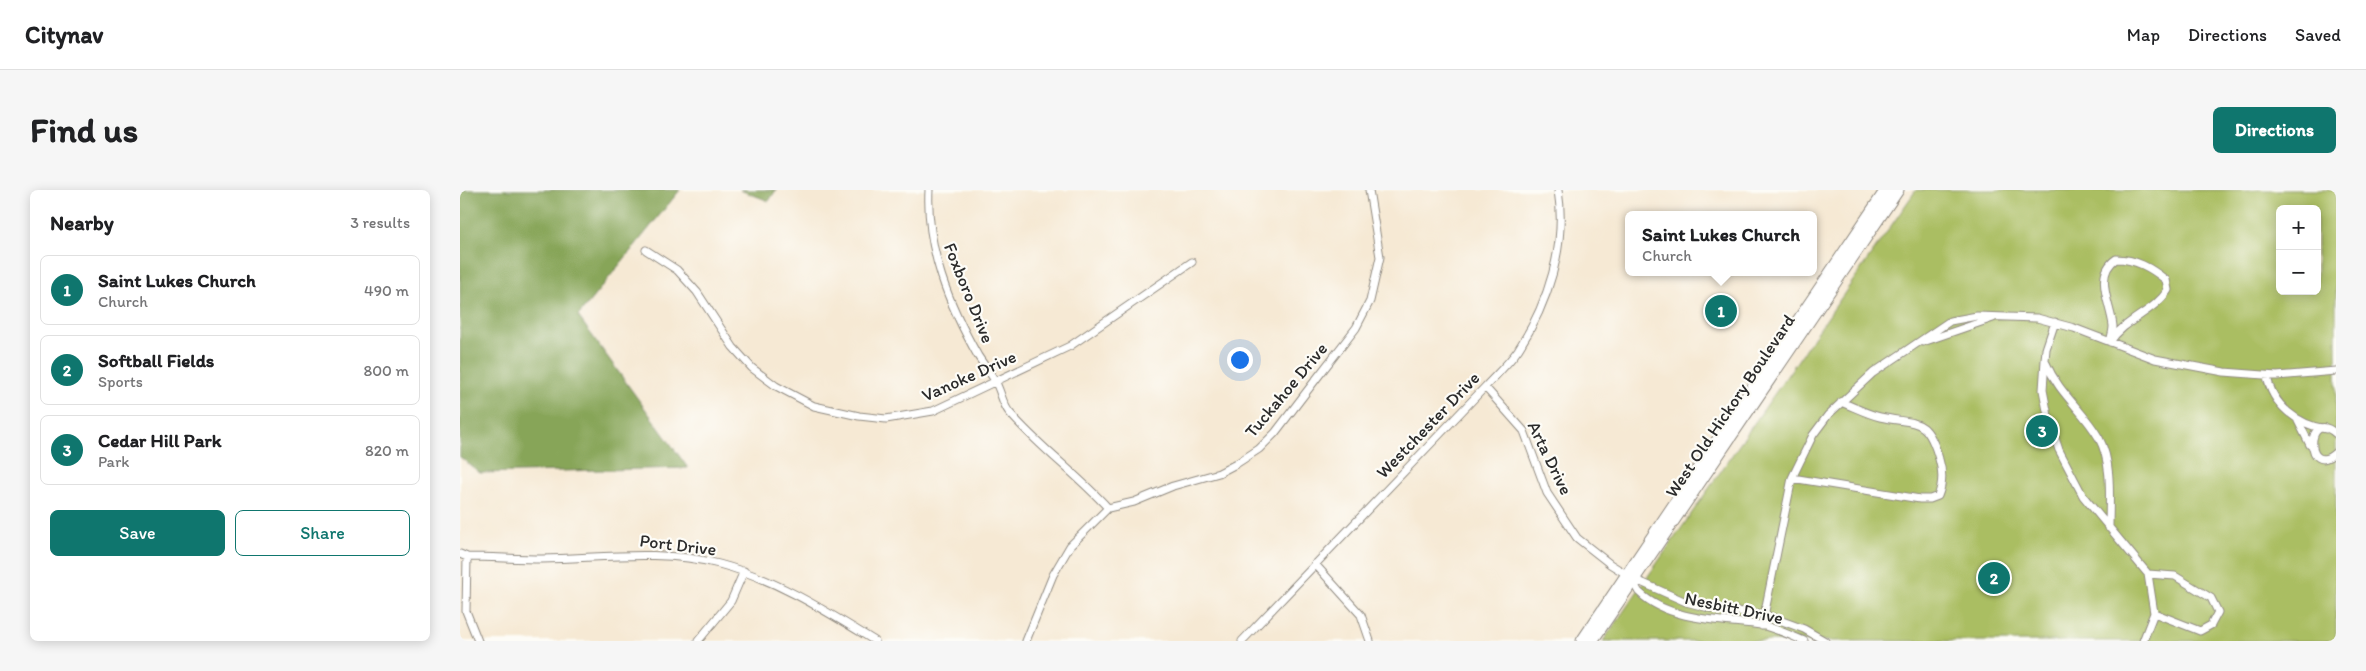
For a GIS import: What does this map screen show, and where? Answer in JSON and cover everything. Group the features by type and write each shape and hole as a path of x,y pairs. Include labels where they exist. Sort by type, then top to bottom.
{"main road":[{"name":"West Old Hickory Boulevard","path":"1592,641 1630,577 1886,190"},
{"name":"West Old Hickory Boulevard","path":"1582,641 1630,577 1898,190"}],"street":[{"name":"Foxboro Drive","path":"929,190 928,216 937,263 963,327 978,357 996,382 1008,410 1085,483 1108,508"},
{"name":"Tuckahoe Drive","path":"1108,508 1134,502 1173,486 1219,473 1259,448 1275,432 1356,328 1370,301 1380,257 1369,190"},
{"name":"Westchester Drive","path":"1242,641 1485,387 1517,351 1540,309 1550,284 1558,244 1558,190"},
{"name":"Vanoke Drive","path":"646,250 677,270 697,291 733,347 752,368 776,386 814,406 859,416 886,419 933,411 1070,346 1192,262"},
{"path":"2116,259 2128,259 2154,270 2166,280 2168,290 2162,298 2121,327 2110,342 2113,326 2105,277 2111,262 2116,259"},
{"path":"1908,348 1998,316"},
{"path":"1762,626 1792,478 1813,435 1841,402 1873,373 1943,325 1957,318 2029,317 2054,322 2140,354 2175,364 2224,372 2267,376 2336,371"},
{"path":"2054,322 2046,349 2043,390 2045,407 2059,450 2083,496 2148,574 2154,613 2142,641"},
{"path":"2045,360 2058,387 2099,438 2104,452 2109,489 2109,528"},
{"path":"2267,376 2273,396 2296,418 2308,426 2326,429 2336,434"},
{"name":"Arta Drive","path":"1485,387 1524,431 1547,493 1578,538 1630,577"},
{"path":"1792,478 1920,498 1930,499 1938,496 1942,479 1933,437 1923,428 1910,421 1877,416 1841,402"},
{"path":"2296,418 2312,448 2321,457 2330,457 2336,452"},
{"path":"2312,448 2314,435 2326,429"},
{"path":"1026,641 1053,575 1070,546 1108,508"},
{"name":"Port Drive","path":"463,556 542,559 631,554 682,557 744,572 788,591 830,613 875,641"},
{"path":"463,556 466,611 478,641"},
{"path":"1315,564 1361,615 1370,641"},
{"path":"698,641 731,601 744,572"},
{"path":"2148,574 2175,576 2211,598 2216,604 2218,612 2212,625 2200,631 2154,613"},
{"name":"Nesbitt Drive","path":"1630,577 1697,605 1764,614 1797,626 1825,641"},
{"name":"Nesbitt Drive","path":"1630,577 1638,592 1657,604 1677,612 1705,620 1762,626 1804,641"}],"green space":[{"path":"460,190 680,190 578,316 688,468 480,473 460,457"},
{"path":"740,190 776,190 769,201"},
{"path":"1916,190 2336,190 2336,641 1603,641"}],"place":[{"name":"Saint Lukes Church","path":"1721,311"},
{"name":"Cedar Hill Park","path":"2042,431"},
{"name":"Softball Fields","path":"1994,578"}]}
